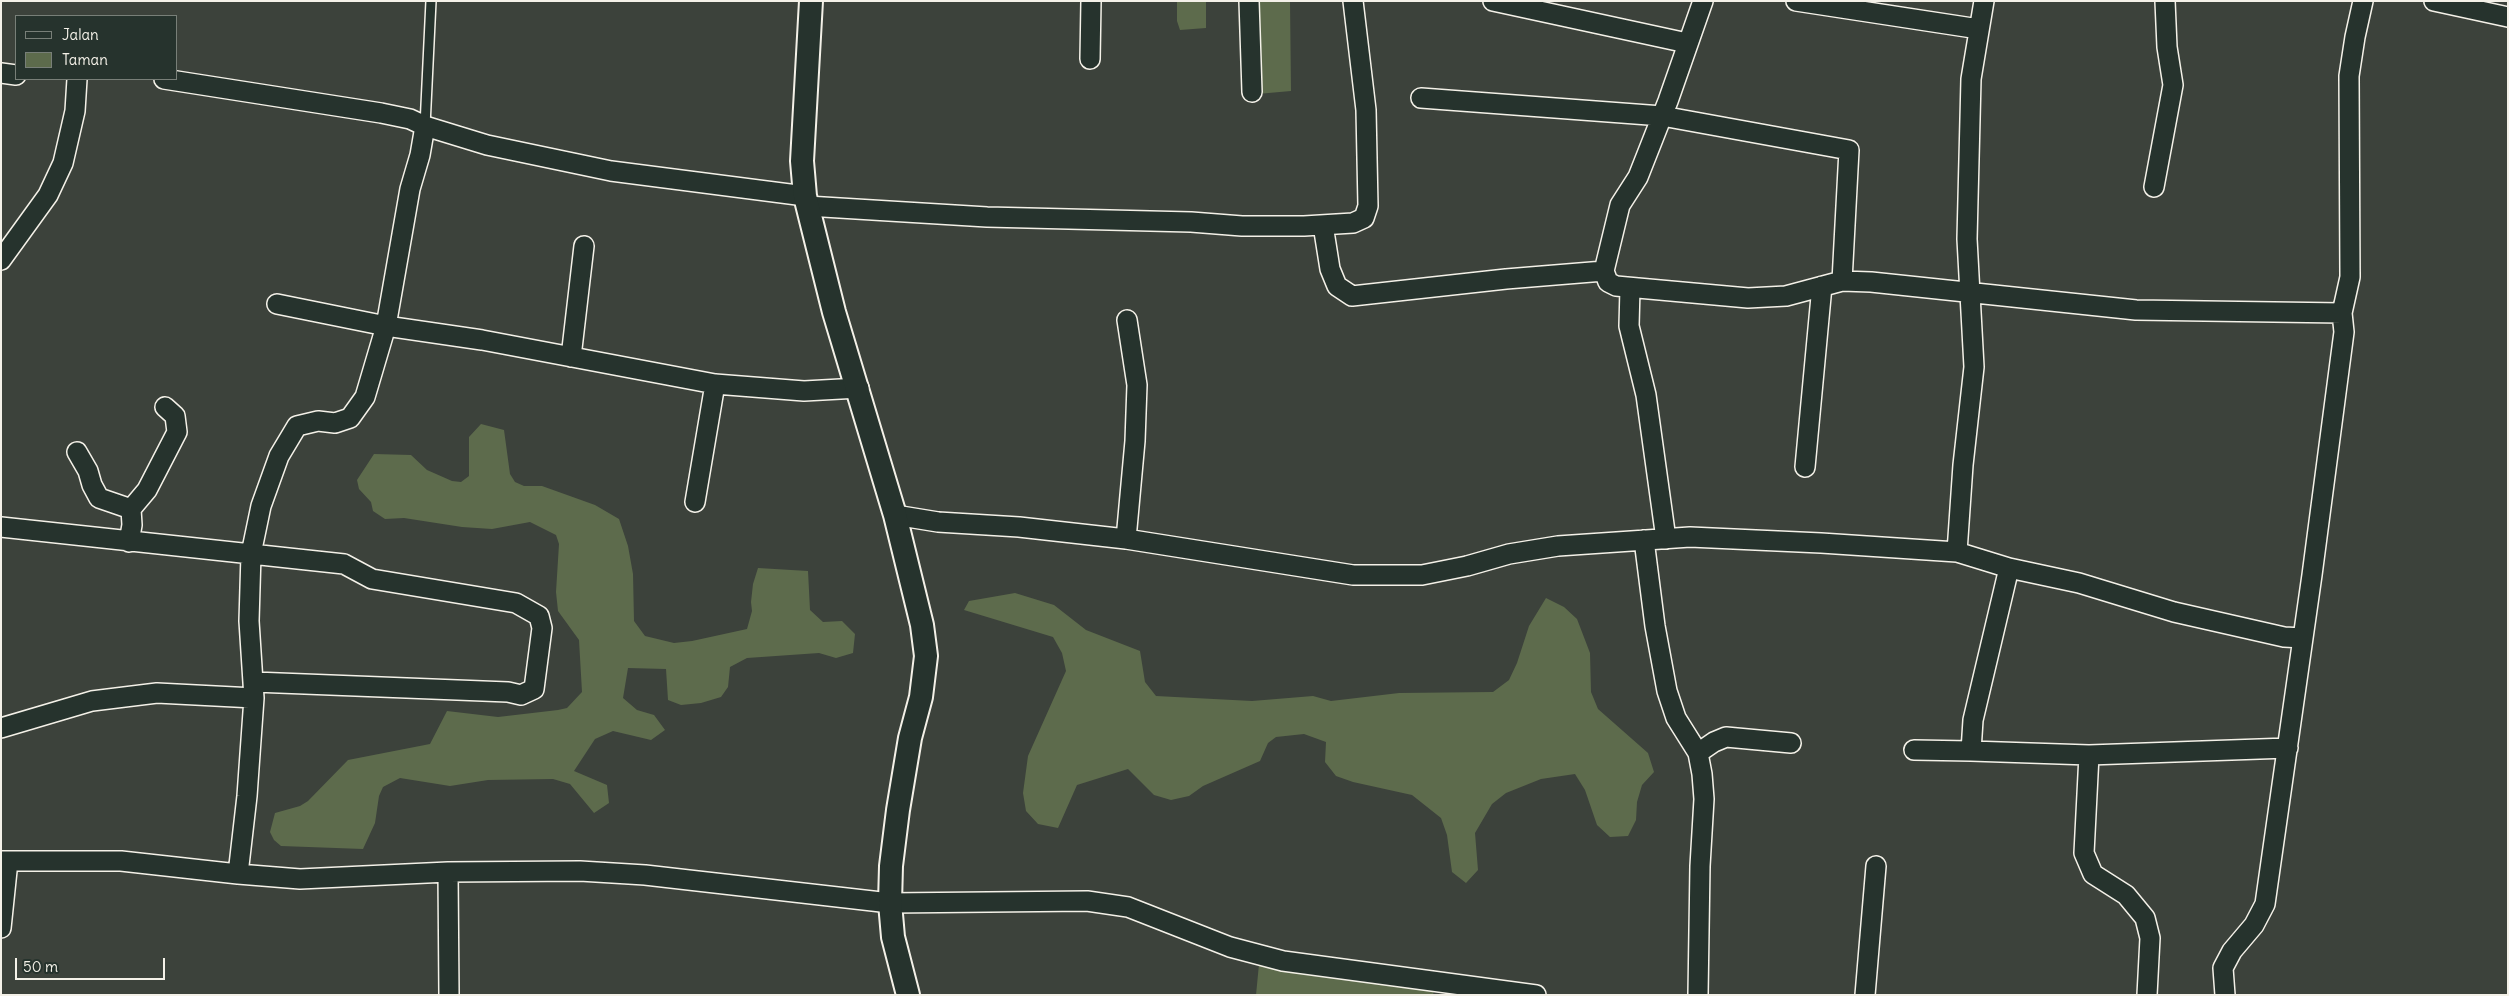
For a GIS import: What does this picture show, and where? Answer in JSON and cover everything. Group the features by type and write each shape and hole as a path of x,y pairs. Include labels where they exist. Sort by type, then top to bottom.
{"street":[{"path":"811,1 802,161 806,201 834,312 859,388 871,440 895,515 922,625 926,656 921,697 910,738 891,866 890,903 893,937 908,995"},
{"path":"1090,59 1091,1"},
{"path":"1249,1 1252,92"},
{"path":"170,80 381,113 410,120 488,145 611,171 806,201 987,217 1190,222 1242,226 1353,223 1364,218 1368,206 1366,110 1354,1"},
{"path":"1493,1 1687,43"},
{"path":"1703,1 1638,177 1620,205 1604,272 1608,282 1616,286 1748,298 1786,296 1842,281 1970,292 2136,310 2342,313"},
{"path":"1796,1 1980,29"},
{"path":"1957,552 1963,465 1974,367 1967,204 1971,79 1984,1"},
{"path":"2154,187 2172,85 2167,47 2165,1"},
{"path":"2225,995 2223,968 2232,951 2254,926 2265,904 2288,748 2344,332 2342,313 2350,277 2349,76 2363,1"},
{"path":"2434,1 2508,17"},
{"path":"1,73 15,75"},
{"path":"4,256 48,195 63,163 75,112 77,80"},
{"path":"1421,98 1662,116 1850,150 1842,281"},
{"path":"238,874 254,690 249,621 251,554 261,506 288,438 297,426 304,422 336,423 350,418 365,396 386,326 410,189 420,155 425,126"},
{"path":"1323,225 1330,269 1337,286 1352,296 1506,279 1604,272"},
{"path":"571,357 584,246"},
{"path":"1805,467 1822,286"},
{"path":"1630,288 1629,326 1646,395 1666,539"},
{"path":"276,304 386,326 482,340 715,384 804,391 859,388"},
{"path":"1126,539 1135,441 1137,385 1127,320"},
{"path":"695,502 715,384"},
{"path":"128,542 132,525 132,509 147,490 176,432 175,416 165,407"},
{"path":"77,452 99,498 132,509"},
{"path":"895,515 938,522 1019,527 1126,539 1353,575 1389,576 1431,573 1467,566 1509,554 1558,546 1690,538 1821,542 1957,552 2009,568 2079,583 2174,612 2284,638 2303,638"},
{"path":"1,527 344,564 372,579 516,603 539,616 542,628 534,689 521,695 508,692 254,690 157,693 92,700 1,728"},
{"path":"1644,540 1655,626 1667,691 1676,718 1698,753 1704,799 1700,866 1698,995"},
{"path":"1971,751 1973,720 2009,568"},
{"path":"1698,753 1714,742 1726,737 1791,743"},
{"path":"1914,750 2089,755 2288,748"},
{"path":"2089,755 2084,853 2093,874 2126,895 2145,918 2150,938 2147,995"},
{"path":"1,928 4,861 122,861 300,879 448,872 589,871 645,875 890,903 1044,900 1087,902 1128,907 1230,947 1283,961 1536,995"},
{"path":"1865,995 1876,866"},
{"path":"448,872 449,995"}],"lane":[{"path":"425,126 431,1"}],"green space":[{"path":"1177,1 1206,1 1206,28 1180,30 1177,21"},
{"path":"1241,1 1290,1 1291,91 1246,95"},
{"path":"481,424 504,430 510,474 515,482 524,486 542,486 595,505 619,519 628,546 633,574 634,621 645,636 674,643 747,629 752,611 753,584 758,568 808,571 810,610 823,622 842,621 855,634 853,653 836,658 819,653 747,658 730,667 728,687 721,697 701,703 681,705 668,700 666,669 628,668 623,698 637,710 654,715 665,730 651,740 613,731 595,739 574,771 607,785 609,803 594,813 570,784 553,779 488,780 450,786 400,778 383,787 379,796 375,823 363,849 281,846 274,840 270,832 275,813 300,806 308,801 348,760 430,744 447,711 498,717 558,710 567,708 582,692 579,640 558,611 556,592 559,544 556,535 530,522 492,529 462,527 404,518 385,519 373,511 371,502 359,489 357,480 374,454 411,455 427,470 452,481 461,482 469,476 469,437"},
{"path":"1015,593 1054,605 1086,630 1140,651 1145,682 1156,696 1252,701 1313,696 1331,701 1399,693 1493,692 1509,680 1517,663 1529,626 1546,598 1564,607 1577,619 1590,653 1591,692 1598,709 1648,753 1654,772 1642,785 1637,802 1636,820 1628,836 1610,837 1597,825 1585,790 1575,774 1541,779 1506,793 1492,804 1475,833 1478,870 1466,883 1452,872 1447,835 1441,818 1412,795 1353,782 1336,776 1325,762 1326,742 1304,734 1276,737 1268,743 1260,761 1203,786 1189,796 1171,800 1154,795 1128,769 1077,785 1058,828 1038,824 1026,811 1023,793 1028,756 1066,671 1062,653 1053,637 964,610 969,601"},
{"path":"1259,964 1435,986 1433,995 1256,995"}]}
